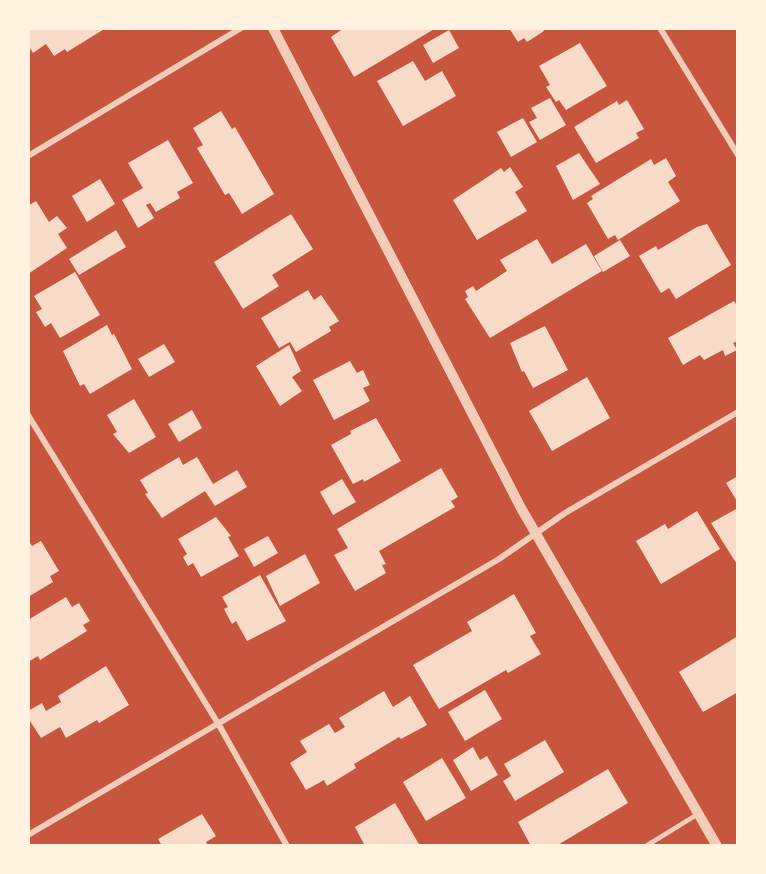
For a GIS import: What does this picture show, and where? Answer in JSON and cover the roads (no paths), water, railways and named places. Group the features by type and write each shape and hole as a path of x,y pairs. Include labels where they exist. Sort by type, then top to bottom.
{"street":[{"path":"28,156 242,28"},
{"path":"273,28 521,508 717,846"},
{"path":"660,28 738,155"},
{"path":"28,836 499,559 565,513 738,412"},
{"path":"28,415 219,725 287,846"}],"lane":[{"path":"646,846 699,814"}]}
